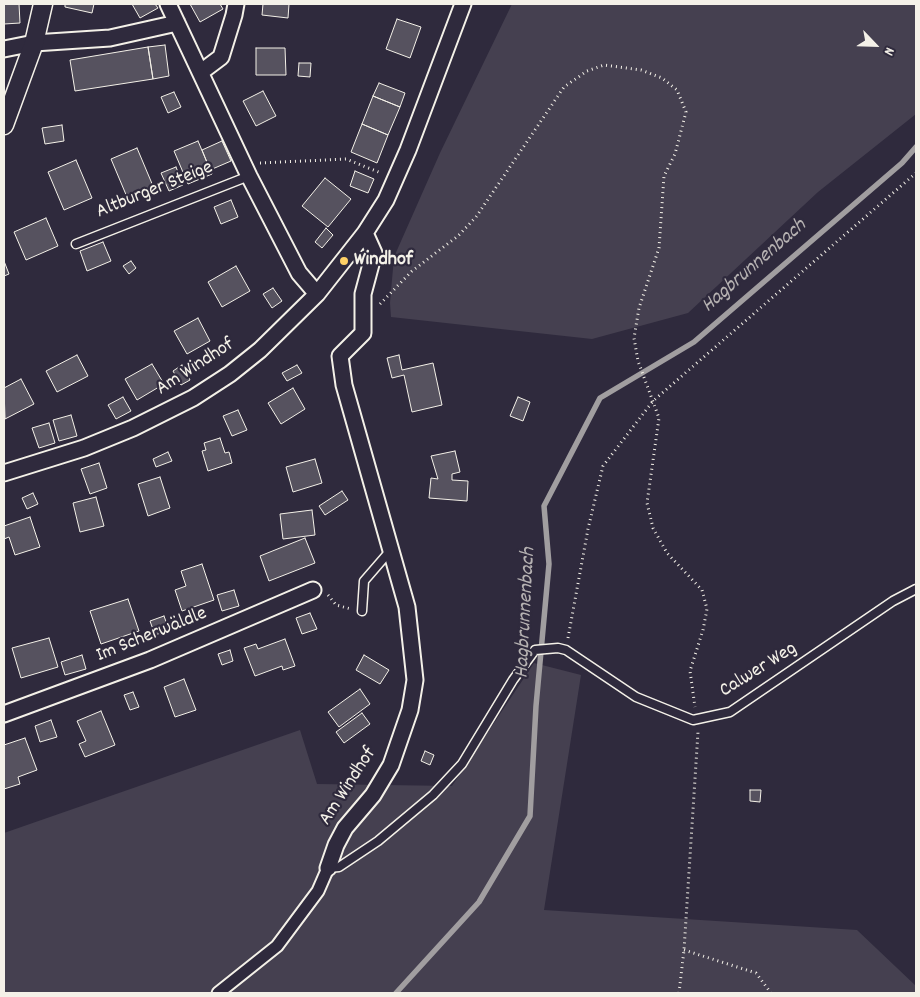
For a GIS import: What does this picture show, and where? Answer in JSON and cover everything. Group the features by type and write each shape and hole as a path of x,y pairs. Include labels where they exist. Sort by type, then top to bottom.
{"street":[{"path":"4,125 34,43 43,4"},
{"name":"Altburger Steige","path":"168,4 202,72 247,172 299,273 317,294"},
{"path":"202,72 221,57 236,4"},
{"name":"Am Windhof","path":"4,473 84,448 134,428 193,398 230,374 260,350 317,294 365,233 386,200 463,4"},
{"path":"4,49 34,43 110,38 177,23"},
{"name":"Am Windhof","path":"328,868 336,845 345,828 372,795 391,765 410,710 415,680 413,647 407,607 344,385 340,356 363,333 363,303 374,253 365,233"},
{"name":"Im Scherwäldle","path":"4,714 150,660 320,592"},
{"path":"218,993 277,946 318,891 328,868"}],"lane":[{"name":"Altburger Steige","path":"76,244 247,172"},
{"path":"362,611 364,581 390,551"},
{"name":"Calwer Weg","path":"562,649 636,697 693,720 730,712 893,601 916,589"},
{"path":"328,868 339,867 378,841 404,821 445,783 462,764 513,680 535,650 562,649"}],"path":[{"path":"363,303 381,304 412,271 458,236 476,217 564,87 587,71 604,65 623,66 662,78 677,90 686,112 676,154 664,176 659,248 639,308 634,338 638,361 659,418 648,503 653,528 667,553 702,590 707,609 703,630 690,671 694,706 703,717 696,738 684,950 679,993"},
{"path":"247,172 260,163 346,159 396,178"},
{"path":"562,649 603,466 653,401 916,173"},
{"path":"320,592 336,605 362,611"},
{"path":"684,950 756,973 771,993"}],"shaded area":[{"path":"512,4 916,4 916,114 818,192 688,313 592,339 391,317 390,303 394,257 440,153"},
{"path":"534,663 581,675 544,910 857,930 916,986 916,993 4,993 4,833 300,730 317,784 452,786"}],"building":[{"path":"4,4 19,4 20,23 4,24"},
{"path":"65,4 94,4 92,13 65,7"},
{"path":"132,4 155,4 158,8 140,18"},
{"path":"190,4 220,4 223,9 200,22"},
{"path":"263,4 289,4 288,18 262,15"},
{"path":"397,19 421,27 410,58 386,49"},
{"path":"165,45 169,76 153,79 148,47"},
{"path":"148,47 153,79 75,91 70,60"},
{"path":"256,48 285,48 286,75 256,75"},
{"path":"299,63 311,63 310,77 298,76"},
{"path":"379,83 405,93 400,107 373,96"},
{"path":"263,91 276,116 256,126 243,101"},
{"path":"174,92 181,107 168,113 161,97"},
{"path":"373,96 400,107 388,135 362,124"},
{"path":"362,124 388,135 377,163 351,152"},
{"path":"62,125 64,141 45,144 42,128"},
{"path":"198,141 212,174 188,184 174,151"},
{"path":"222,141 231,161 210,170 202,150"},
{"path":"137,148 153,186 127,197 111,159"},
{"path":"76,160 92,198 64,210 48,172"},
{"path":"176,167 183,185 169,191 161,173"},
{"path":"355,171 374,179 368,193 350,186"},
{"path":"325,178 351,199 328,227 302,206"},
{"path":"231,200 238,217 221,224 214,207"},
{"path":"46,218 58,246 26,260 14,232"},
{"path":"326,228 333,235 322,248 315,242"},
{"path":"103,242 111,261 87,271 80,251"},
{"path":"4,261 9,274 4,276"},
{"path":"131,261 136,268 129,274 123,266"},
{"path":"236,266 250,291 222,307 208,282"},
{"path":"273,288 282,301 272,308 263,294"},
{"path":"198,318 210,341 187,354 174,331"},
{"path":"77,355 88,376 57,392 46,371"},
{"path":"399,355 402,370 433,363 442,405 412,412 404,375 392,378 387,358"},
{"path":"152,364 164,384 137,400 125,379"},
{"path":"182,365 190,380 181,385 173,371"},
{"path":"297,365 302,373 287,381 282,373"},
{"path":"21,379 34,404 5,419 4,388"},
{"path":"293,388 305,409 281,424 268,403"},
{"path":"123,397 131,411 116,419 108,405"},
{"path":"518,397 530,402 523,421 510,416"},
{"path":"238,410 247,430 232,436 223,416"},
{"path":"71,415 77,436 59,441 53,420"},
{"path":"49,423 55,443 39,448 32,428"},
{"path":"220,438 225,453 229,452 232,463 208,471 202,451 206,450 204,443"},
{"path":"455,451 460,472 452,474 452,480 468,481 467,501 429,498 431,478 438,479 431,456"},
{"path":"168,452 172,461 156,467 153,459"},
{"path":"315,459 322,483 293,492 286,467"},
{"path":"99,463 107,488 90,494 81,469"},
{"path":"160,477 170,508 148,516 138,484"},
{"path":"342,491 348,500 325,515 319,506"},
{"path":"33,493 38,504 27,509 22,498"},
{"path":"96,497 104,526 80,532 73,503"},
{"path":"312,510 315,535 283,539 280,514"},
{"path":"30,517 40,547 15,555 9,537 4,539 4,526"},
{"path":"305,538 315,563 269,581 260,556"},
{"path":"202,564 214,600 182,611 175,590 186,586 181,571"},
{"path":"234,590 239,606 222,611 217,595"},
{"path":"128,599 139,631 101,644 90,611"},
{"path":"310,613 317,629 302,634 296,618"},
{"path":"164,616 169,630 155,635 150,621"},
{"path":"49,638 58,667 21,678 12,648"},
{"path":"285,639 295,666 283,670 282,666 255,676 244,648 256,644 258,649"},
{"path":"230,650 233,661 222,665 218,654"},
{"path":"82,655 86,669 65,675 61,662"},
{"path":"364,655 389,670 380,684 356,670"},
{"path":"184,679 196,710 175,717 164,687"},
{"path":"360,689 370,704 339,727 328,712"},
{"path":"133,692 139,707 130,710 124,695"},
{"path":"101,711 115,745 85,757 79,744 86,741 77,721"},
{"path":"362,713 370,724 344,743 336,732"},
{"path":"51,720 57,737 40,742 35,726"},
{"path":"25,738 37,770 18,777 20,784 4,789 4,745"},
{"path":"425,751 434,755 430,765 421,761"},
{"path":"750,790 761,790 760,802 750,801"}],"waterway":[{"name":"Hagbrunnenbach","path":"396,993 479,902 530,816 536,706 549,564 544,506 600,398 694,342 902,163 916,147"}],"place":[{"name":"Windhof","path":"344,261"}]}
